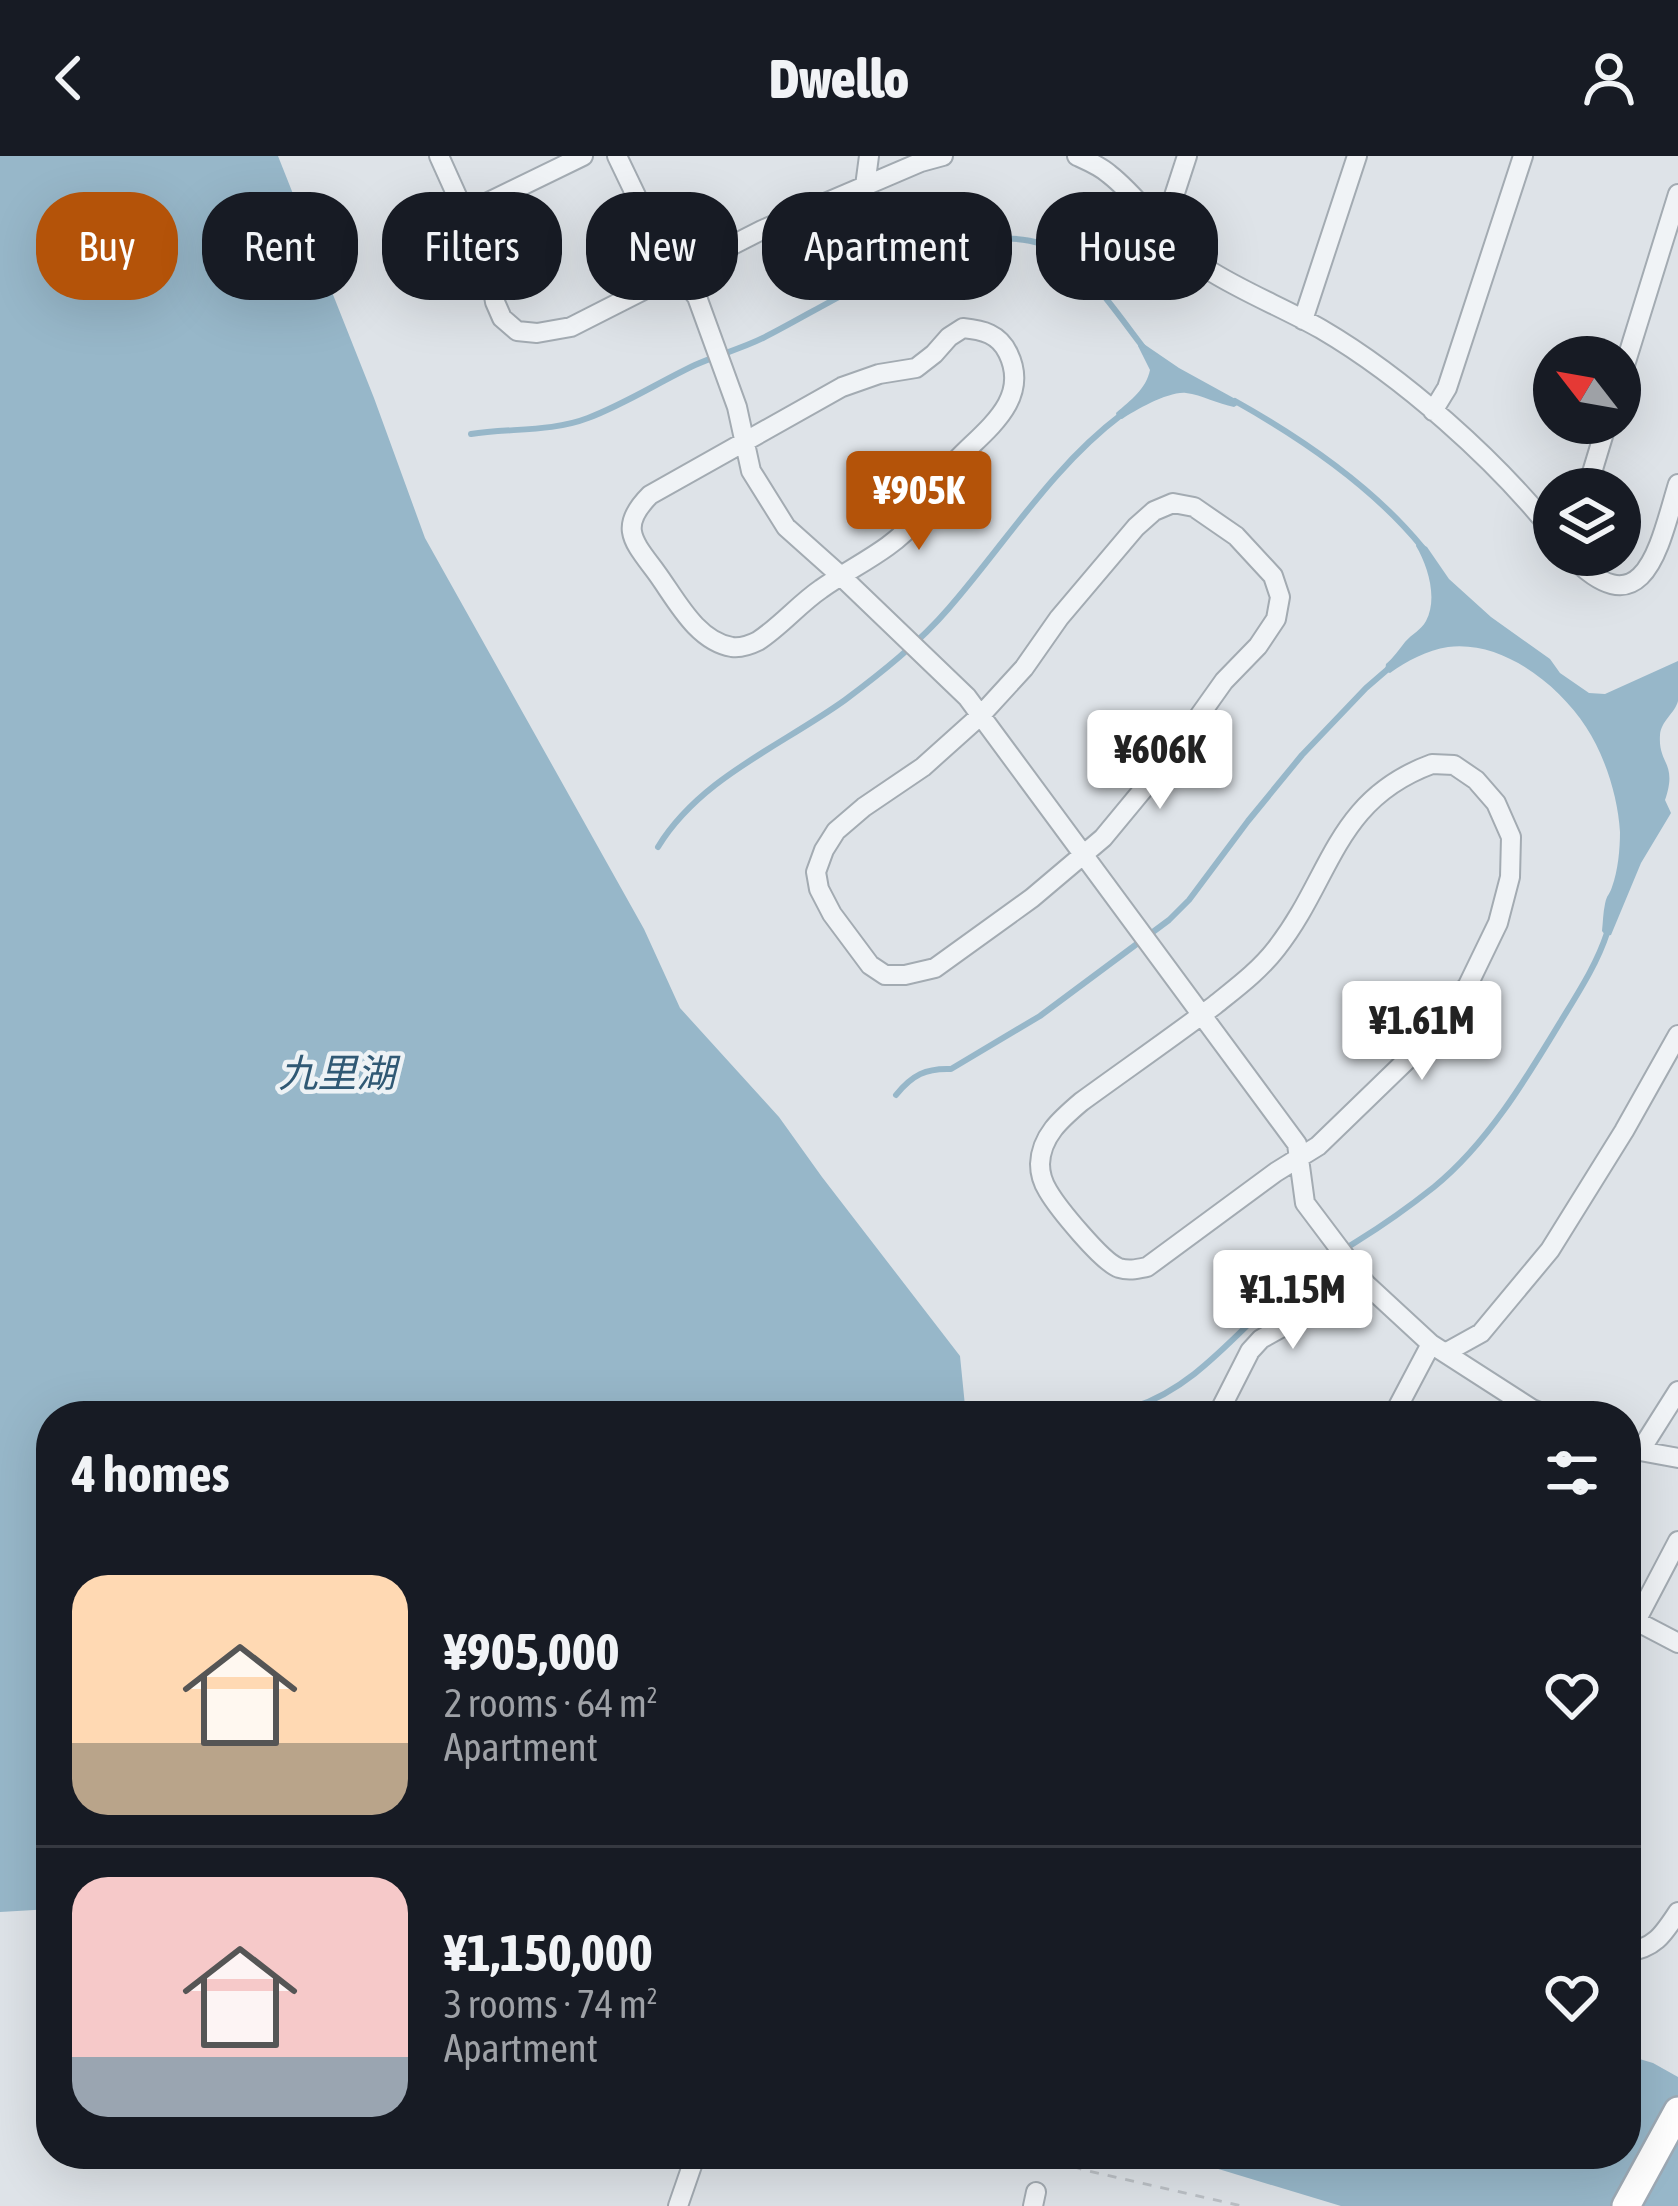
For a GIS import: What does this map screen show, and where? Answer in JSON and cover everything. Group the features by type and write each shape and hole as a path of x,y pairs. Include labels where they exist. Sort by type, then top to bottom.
{"main road":[{"path":"1626,2206 1678,2111"}],"street":[{"path":"439,156 456,192"},
{"path":"509,192 584,156"},
{"path":"617,156 634,192"},
{"path":"866,186 869,156"},
{"path":"738,242 943,156"},
{"path":"1077,156 1106,171 1130,192"},
{"path":"1175,192 1187,156"},
{"path":"1303,320 1357,156"},
{"path":"1433,411 1447,388 1523,156"},
{"path":"1634,336 1678,194"},
{"path":"1218,275 1382,368 1533,507"},
{"path":"495,300 502,318 518,331 537,333 571,327 625,300"},
{"path":"698,300 737,407 751,471 786,527 967,697 1297,1144 1305,1203 1366,1283 1438,1349 1519,1401"},
{"path":"963,328 984,330 1003,343 1013,362 1015,386 1006,408 946,471 915,521 756,643 737,649 714,641 696,627 636,545 630,524 650,495 745,443 842,387 916,368 963,328"},
{"path":"1597,576 1612,584 1629,584 1643,576 1654,562 1678,484"},
{"path":"1173,503 1194,507 1236,536 1273,576 1280,598 1276,619 1103,838 1032,898 935,968 885,975 871,965 819,889 817,872 824,850 836,831 864,807 923,767 981,716 1105,563 1154,511 1173,503"},
{"path":"1432,764 1454,765 1476,779 1496,803 1511,837 1510,878 1498,923 1468,985 1412,1055 1318,1146 1147,1267 1114,1267 1047,1190 1039,1170 1042,1147 1057,1124 1081,1102 1201,1015 1276,950 1348,825 1375,796 1405,774 1432,764"},
{"path":"1403,1401 1438,1349 1481,1333 1550,1250 1678,1035"},
{"path":"1225,1401 1261,1339 1366,1283"},
{"path":"1641,1438 1678,1391"},
{"path":"1641,1450 1678,1458"},
{"path":"1641,1611 1678,1540"},
{"path":"1641,1624 1678,1643"},
{"path":"1641,1950 1665,1932 1678,1912"},
{"path":"678,2206 691,2169"}],"path":[{"path":"1081,2169 1242,2206"}],"water":[{"name":"九里湖","path":"0,156 278,156 292,192 202,192 202,300 335,300 425,538 644,929 680,1008 779,1117 960,1356 964,1401 36,1401 36,1910 0,1912"},
{"path":"1138,340 1239,404 1234,407 1179,393 1117,418 1116,413 1141,389 1150,370"},
{"path":"1417,541 1491,617 1589,693 1605,694 1678,661 1678,701 1660,735 1669,771 1665,800 1671,813 1641,863 1611,935 1602,931 1618,860 1617,805 1599,751 1574,711 1527,668 1488,650 1440,648 1390,673 1385,671 1430,612 1430,583"},
{"path":"1641,2059 1678,2077 1678,2206 1341,2206 1219,2169 1641,2169"}],"waterway":[{"path":"471,434 545,428 588,418 695,365 763,338 899,267 974,242 1009,239 1057,251 1098,288 1143,347"},
{"path":"1235,401 1335,466 1382,504 1422,547"},
{"path":"658,847 675,823 719,782 845,700 912,645 949,608 1051,482 1121,415"},
{"path":"896,1095 920,1074 951,1069 1040,1016 1169,920 1302,755 1388,669"},
{"path":"1149,1401 1199,1370 1299,1279 1388,1221 1453,1170 1519,1088 1587,978 1607,933"}]}
